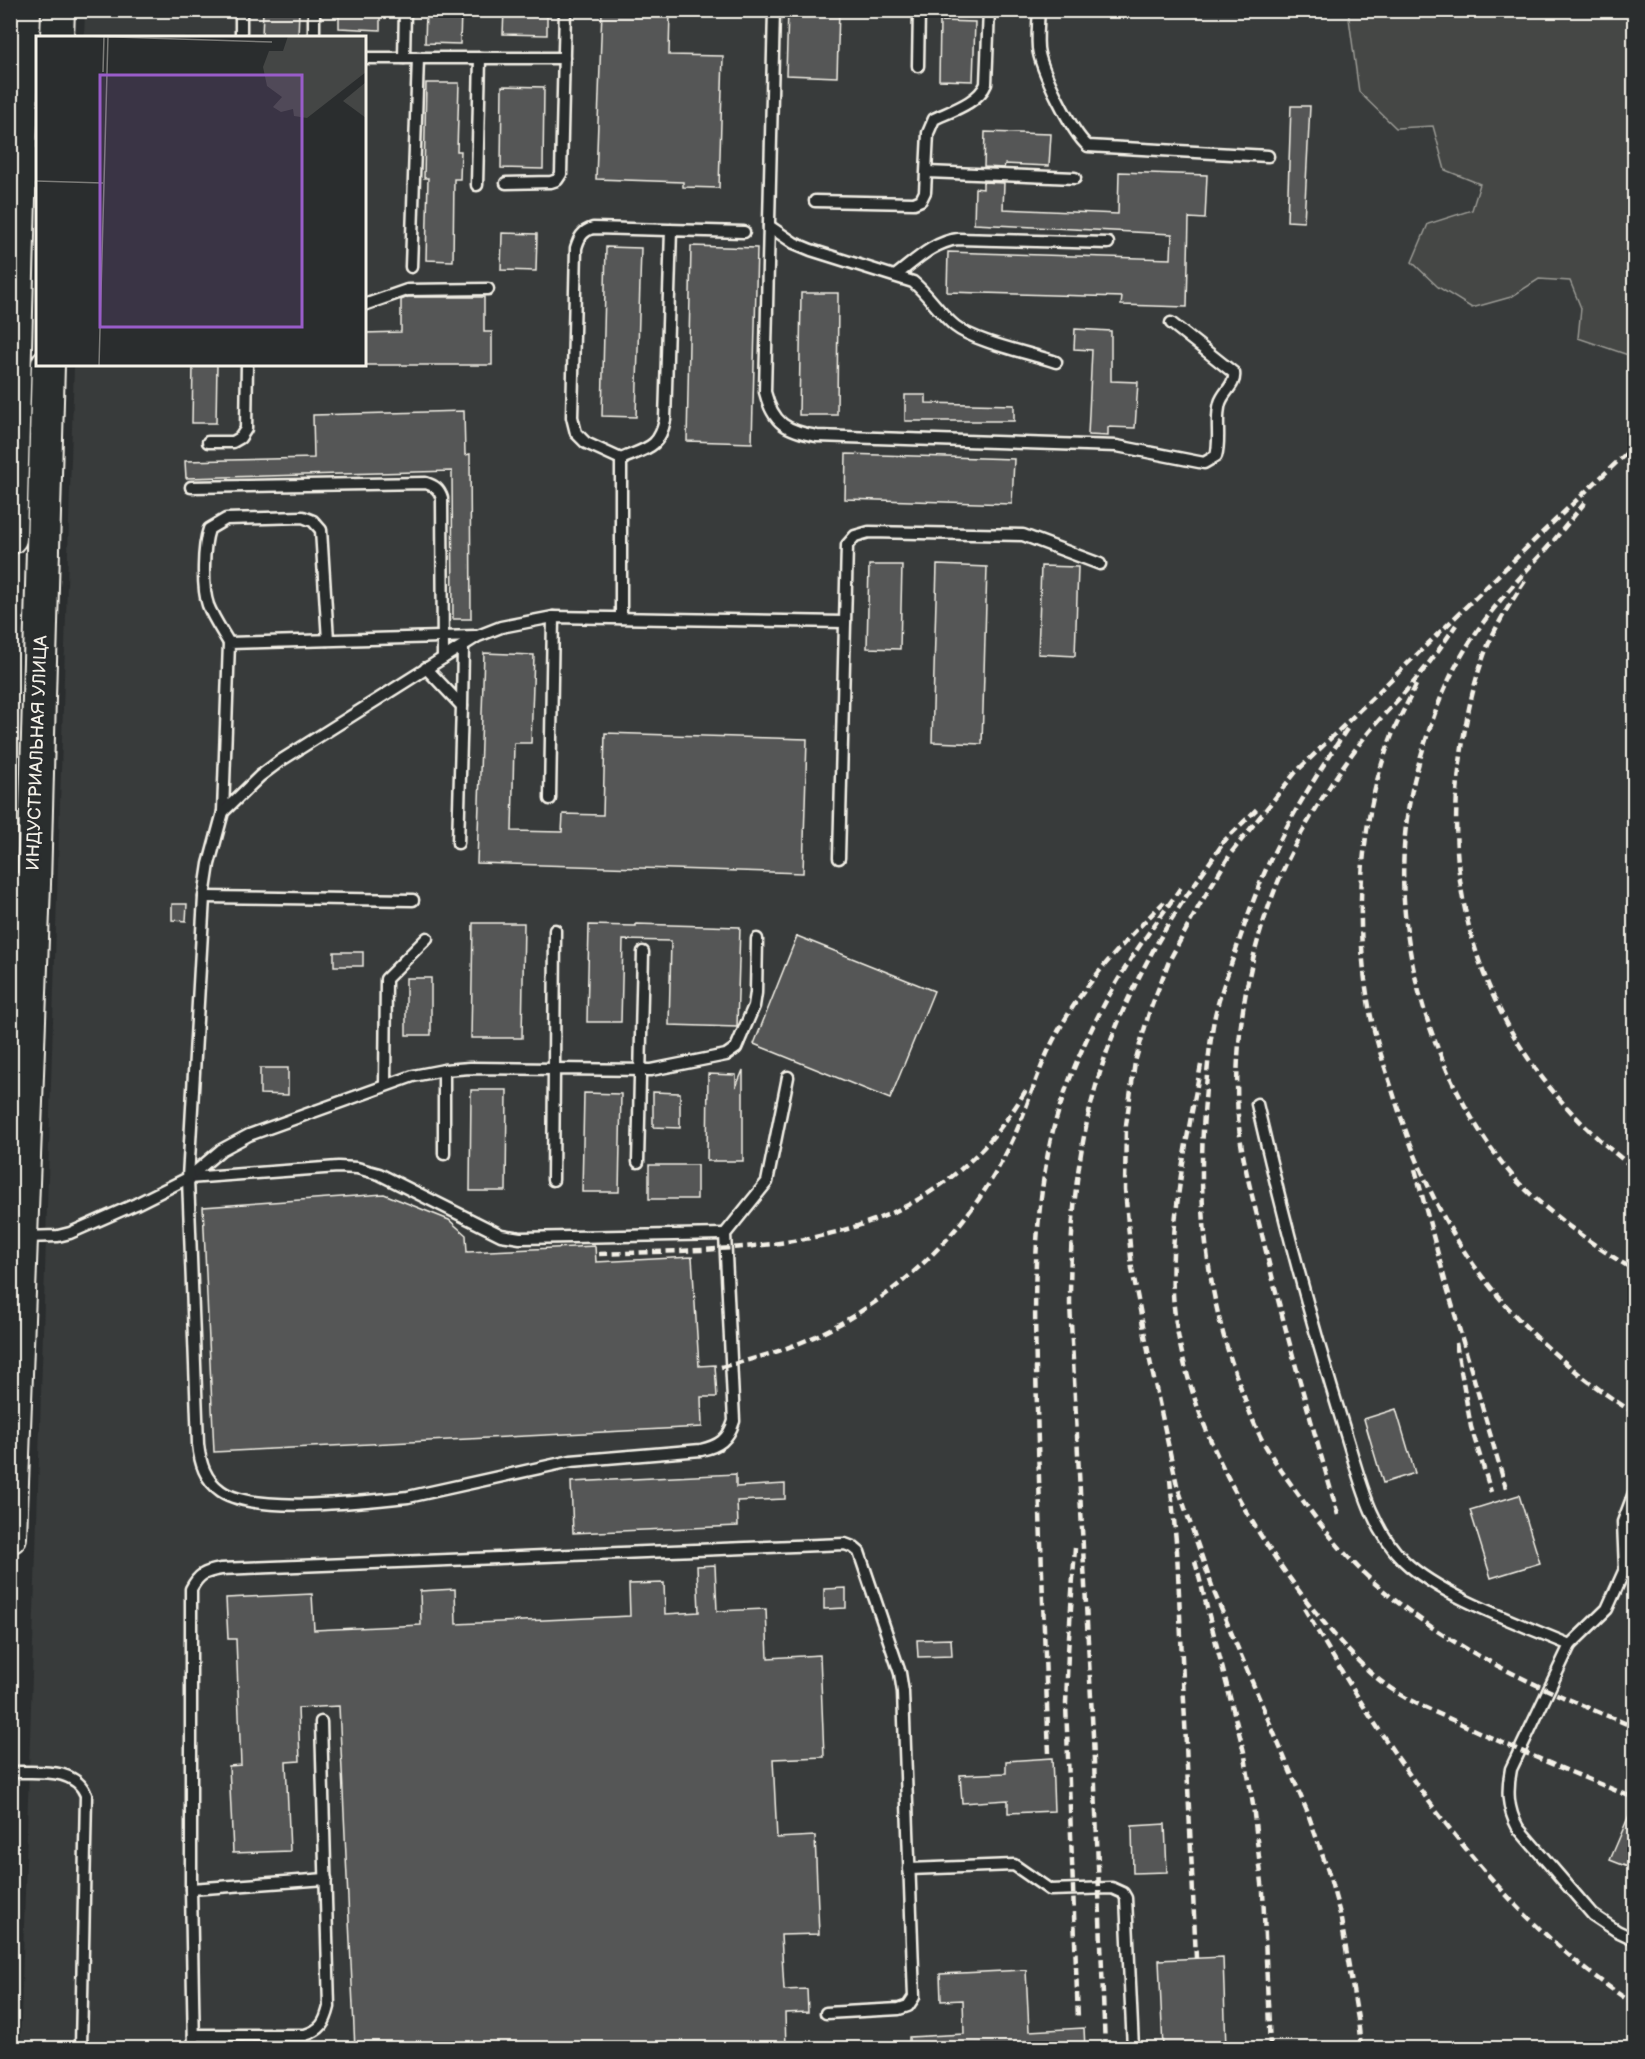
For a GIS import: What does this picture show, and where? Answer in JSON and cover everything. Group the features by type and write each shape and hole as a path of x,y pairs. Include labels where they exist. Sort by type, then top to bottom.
{"main road":[{"path":"10,538 16,91 24,10"},
{"path":"57,36 58,10"},
{"name":"ИНДУСТРИАЛЬНАЯ УЛИЦА","path":"10,1537 21,1237 22,884 48,366"}],"lane":[{"path":"241,10 241,36"},
{"path":"314,10 314,36"},
{"path":"404,58 405,10"},
{"path":"506,183 551,182 557,180 561,174 565,10"},
{"path":"774,10 765,392 774,416 785,427 800,433 817,435 1117,446 1204,463 1216,456 1220,402 1233,382 1234,373 1172,323"},
{"path":"918,66 919,10"},
{"path":"815,201 914,203 921,200 925,192 928,133 933,119 974,98 983,92 986,84 988,10"},
{"path":"1039,10 1040,61 1078,134 1088,146 1268,156"},
{"path":"366,58 564,58"},
{"path":"411,267 418,58"},
{"path":"477,185 480,58"},
{"path":"927,172 1075,178"},
{"path":"770,226 794,243 811,250 913,282 923,290 947,319 957,328 973,336 1056,362"},
{"path":"671,230 665,420 662,434 654,445 621,459 586,443 576,432 572,417 576,248 579,238 586,230 593,228 671,230 744,232"},
{"path":"895,276 937,244 948,240 1108,243"},
{"path":"366,305 407,290 488,289"},
{"path":"208,442 233,441 240,438 246,429 247,366"},
{"path":"621,459 621,618"},
{"path":"190,487 426,483 435,486 442,498 443,658"},
{"path":"328,640 321,530 313,521 303,517 226,519 209,529 206,538 205,593 208,606 230,643 224,813 209,864 204,897 188,1178 200,1462 206,1476 221,1491 235,1498 284,1505 408,1497 571,1461 701,1450 723,1443 734,1421 725,1234 767,1182 788,1077"},
{"path":"839,858 847,546 855,536 868,532 1023,535 1100,564"},
{"path":"550,799 553,617"},
{"path":"224,813 260,776 280,761 478,636 501,627 553,617 845,622"},
{"path":"230,643 478,636"},
{"path":"458,843 463,646"},
{"path":"426,668 462,706"},
{"path":"204,897 413,900"},
{"path":"553,1180 555,930"},
{"path":"385,1085 386,979 427,938"},
{"path":"21,1237 58,1236 70,1233 188,1178 221,1150 249,1135 413,1076 470,1068 651,1070 726,1055 736,1048 754,1006 757,939"},
{"path":"638,1162 643,952"},
{"path":"444,1070 444,1154"},
{"path":"1257,1104 1287,1231 1321,1355 1371,1512 1386,1541 1405,1562 1436,1584 1474,1604 1570,1645"},
{"path":"188,1178 338,1167 357,1168 379,1174 501,1235 520,1238 725,1234"},
{"path":"1635,1493 1623,1522 1630,1571 1607,1609 1570,1645 1511,1769 1508,1785 1510,1809 1518,1828 1593,1915 1617,1931 1635,1939"},
{"path":"194,2049 190,1889 191,1590 196,1580 204,1572 221,1569 845,1544 853,1547 859,1552 900,1673 903,1692 914,1997 908,2006 898,2009 826,2013"},
{"path":"194,2035 305,2035 318,2031 325,2022 329,2007 321,1722"},
{"path":"10,1772 62,1774 74,1778 82,1785 86,1795 81,2049"},
{"path":"909,1869 1014,1865 1050,1890 1112,1888 1123,1893 1126,1898 1133,2049"},
{"path":"190,1889 326,1879"}],"shaded area":[{"path":"85,11 1634,11 1634,2048 20,2048 74,366 366,366 366,36 84,36"},
{"path":"1348,11 1634,11 1634,357 1578,338 1581,308 1570,281 1539,279 1511,297 1472,308 1438,287 1412,262 1428,224 1472,210 1480,184 1445,170 1433,126 1396,128 1359,92"}],"building":[{"path":"263,10 299,10 298,36 262,36"},
{"path":"339,10 380,10 380,30 339,28"},
{"path":"426,10 461,10 460,44 425,43"},
{"path":"504,10 547,10 547,35 503,34"},
{"path":"602,10 670,10 669,55 723,56 719,188 683,187 683,182 596,179"},
{"path":"788,10 839,10 837,77 786,75"},
{"path":"940,21 975,22 973,81 939,80"},
{"path":"426,83 459,83 457,151 461,151 460,179 454,179 453,261 426,260 428,178 424,178"},
{"path":"502,86 544,87 543,169 501,168"},
{"path":"1291,106 1310,106 1304,222 1287,221"},
{"path":"985,132 1051,134 1049,166 1005,164 1004,168 984,167"},
{"path":"1119,172 1207,175 1205,219 1189,218 1187,307 1121,305 1122,297 947,292 948,252 1171,259 1172,234 974,224 975,188 983,189 983,182 1004,183 1003,209 1118,214"},
{"path":"502,233 537,234 536,271 501,270"},
{"path":"691,246 757,248 752,443 687,441"},
{"path":"606,247 641,248 636,417 602,416"},
{"path":"801,293 838,293 837,415 799,415"},
{"path":"408,297 484,297 484,332 492,332 492,365 366,365 366,333 401,332 401,300"},
{"path":"1075,329 1111,331 1111,381 1138,382 1135,428 1108,427 1108,436 1088,435 1092,350 1074,349"},
{"path":"193,366 217,366 216,423 192,423"},
{"path":"905,395 926,395 926,403 1014,405 1014,421 905,421"},
{"path":"464,411 465,455 470,454 471,619 453,619 452,471 186,478 185,461 314,458 313,415"},
{"path":"846,454 1014,459 1012,504 845,499"},
{"path":"869,565 902,565 900,649 867,648"},
{"path":"937,565 987,567 982,744 932,742"},
{"path":"1041,566 1078,567 1075,656 1038,654"},
{"path":"484,653 534,655 531,743 514,743 512,831 562,832 563,814 603,815 605,733 807,739 803,873 477,863"},
{"path":"172,904 187,904 186,921 172,920"},
{"path":"473,923 524,923 522,1038 471,1038"},
{"path":"636,924 740,927 737,1027 669,1025 671,941 623,940 621,1022 587,1022 589,925 636,926"},
{"path":"797,936 934,991 890,1099 754,1044"},
{"path":"334,952 363,952 363,966 334,966"},
{"path":"406,978 431,978 431,1035 406,1035"},
{"path":"260,1068 288,1068 288,1095 260,1094"},
{"path":"743,1070 743,1161 707,1161 708,1074 736,1075 736,1087"},
{"path":"471,1090 507,1090 506,1191 470,1191"},
{"path":"653,1092 680,1093 680,1128 653,1127"},
{"path":"584,1093 621,1094 619,1192 582,1192"},
{"path":"649,1165 697,1165 697,1199 649,1199"},
{"path":"384,1194 449,1220 466,1235 467,1252 595,1246 596,1262 692,1257 699,1366 715,1365 717,1397 701,1397 702,1427 214,1452 203,1207"},
{"path":"1396,1409 1415,1473 1383,1483 1364,1419"},
{"path":"736,1474 736,1487 785,1484 785,1499 737,1501 738,1526 573,1533 571,1482"},
{"path":"1519,1495 1540,1563 1491,1578 1470,1510"},
{"path":"715,1565 717,1611 766,1609 768,1658 820,1655 824,1757 773,1759 777,1838 815,1836 819,1934 781,1935 784,1990 807,1989 808,2012 785,2013 786,2049 355,2049 339,1706 298,1708 300,1761 286,1762 290,1851 233,1853 229,1766 241,1765 236,1639 228,1639 226,1598 312,1594 314,1630 421,1625 420,1591 455,1589 456,1624 630,1616 629,1584 664,1583 665,1614 699,1612 697,1566"},
{"path":"846,1588 846,1608 824,1609 824,1589"},
{"path":"951,1639 952,1656 918,1657 917,1640"},
{"path":"1052,1758 1054,1811 1008,1813 1008,1800 962,1803 960,1775 1006,1773 1006,1761"},
{"path":"1633,1806 1635,1851 1628,1867 1610,1860"},
{"path":"1165,1824 1167,1872 1133,1873 1132,1826"},
{"path":"1223,1957 1226,2049 1163,2049 1159,1960"},
{"path":"1026,1970 1029,2031 1084,2028 1085,2049 909,2049 909,2037 964,2034 963,2000 941,2001 940,1974"}],"railway":[{"path":"1361,2048 1340,1914 1328,1871 1307,1811 1214,1592 1177,1485 1132,1269 1125,1189 1126,1125 1135,1062 1149,1013 1169,961 1199,906 1231,853 1295,773 1634,446"},
{"path":"1545,551 1587,500"},
{"path":"1550,545 1512,586 1467,646 1435,714 1415,775 1406,823 1403,862 1408,939 1415,977 1438,1050 1454,1085 1491,1149 1519,1183 1560,1219 1634,1270"},
{"path":"1525,581 1490,640 1468,711 1460,763 1456,823 1460,881 1472,936 1490,990 1516,1040 1549,1086 1588,1129 1634,1168"},
{"path":"1338,1515 1280,1309 1245,1163 1238,1116 1237,1079 1244,1004 1251,966 1273,894 1305,827 1356,749 1422,672 1456,625"},
{"path":"1416,685 1394,730 1382,763 1373,797 1362,869 1361,906 1365,978 1379,1049 1419,1165 1446,1222 1474,1266 1536,1337 1583,1377 1634,1413"},
{"path":"1347,729 1301,801 1271,859 1245,924 1214,1020 1208,1060 1203,1136 1203,1205 1210,1273 1225,1341 1251,1415 1266,1447 1325,1530 1366,1576 1446,1637 1476,1654 1538,1686 1634,1727"},
{"path":"1221,844 1259,807"},
{"path":"1105,2048 1093,1735 1070,1304 1074,1212 1086,1125 1110,1042 1128,1000 1158,942 1226,839"},
{"path":"1049,1753 1035,1320 1036,1263 1044,1176 1062,1102 1086,1040 1129,962 1183,884"},
{"path":"721,1367 759,1357 820,1334 881,1298 934,1252 958,1226 998,1168 1014,1137 1047,1054 1071,1010 1108,962 1164,902"},
{"path":"1201,1065 1178,1194 1173,1261 1176,1323 1184,1363 1196,1403 1211,1442 1250,1517 1272,1553 1321,1619 1378,1679 1433,1711 1634,1798"},
{"path":"599,1254 723,1249 783,1243 839,1231 892,1213 942,1184 986,1144 1026,1090"},
{"path":"1415,1169 1506,1488"},
{"path":"1456,1343 1471,1427 1491,1492"},
{"path":"1170,1479 1177,1551 1196,1958"},
{"path":"1075,1548 1066,1704 1078,2019"},
{"path":"1195,1561 1245,1756 1253,1805 1263,1892 1270,2048"},
{"path":"1304,1608 1371,1718 1447,1826 1534,1924 1582,1966 1634,2004"}]}
